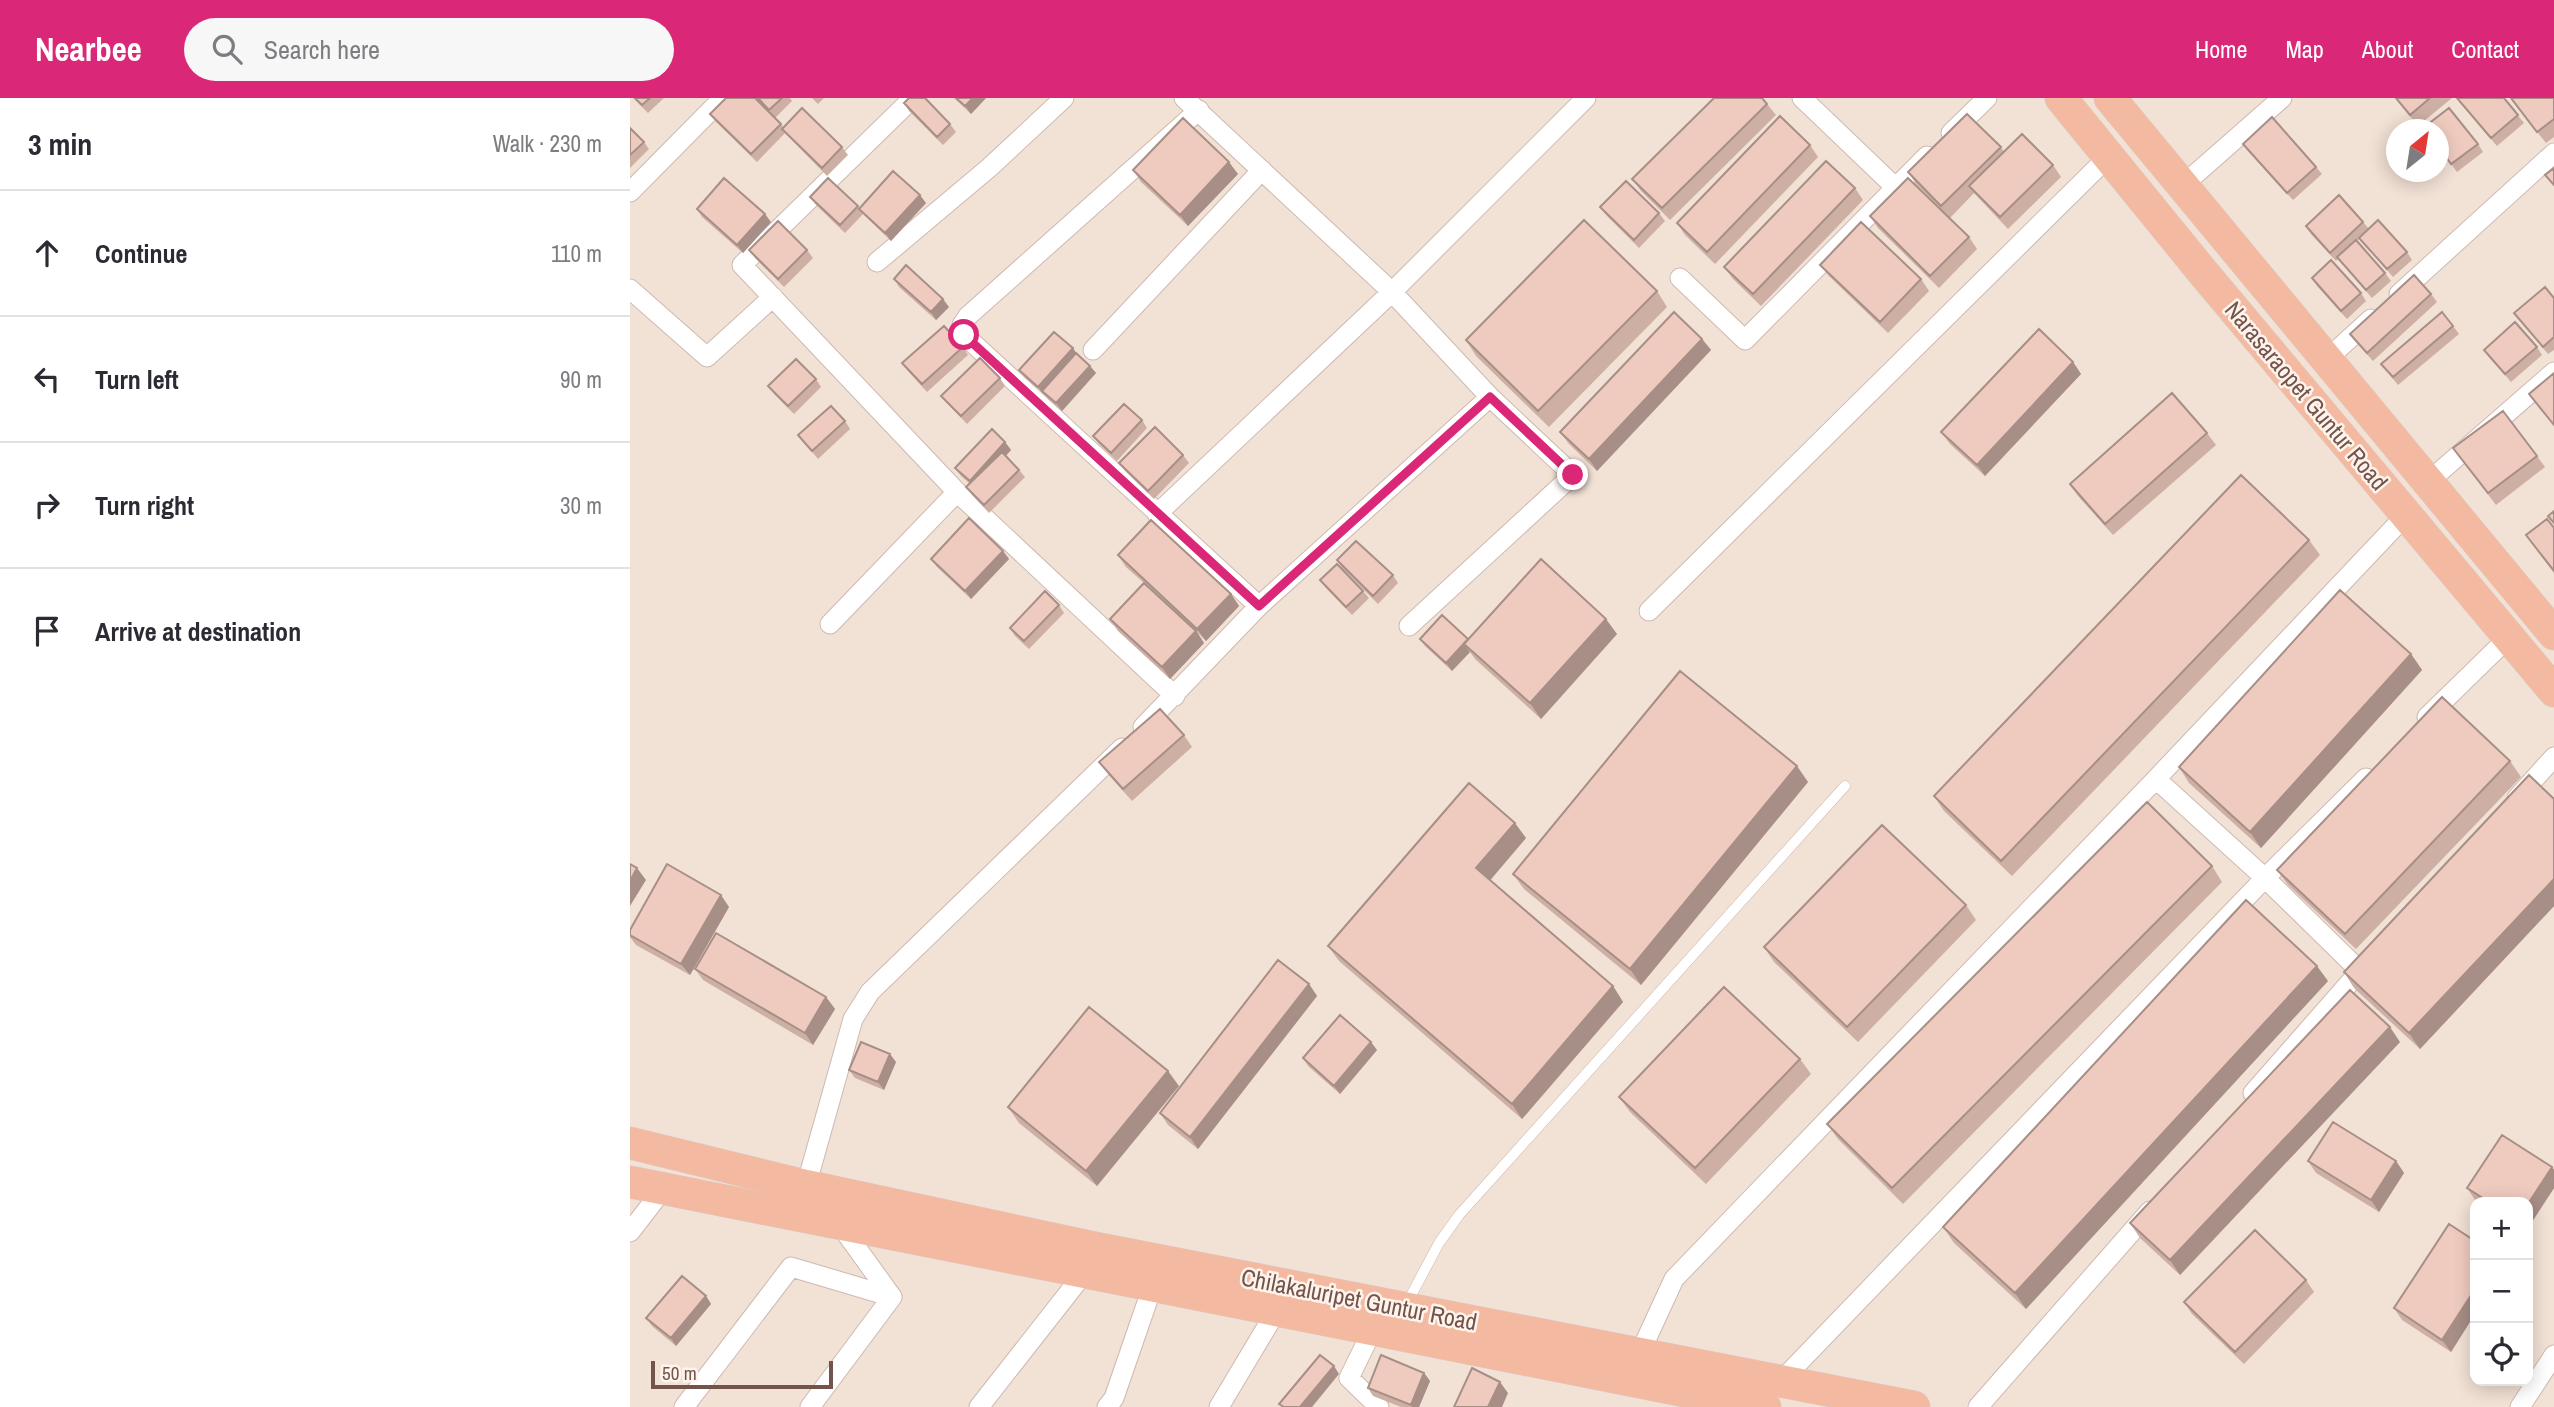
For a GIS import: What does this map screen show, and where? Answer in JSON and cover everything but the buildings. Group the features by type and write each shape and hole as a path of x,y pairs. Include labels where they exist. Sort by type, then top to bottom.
{"highway":[{"name":"Narasaraopet Guntur Road","path":"2061,98 2554,691"},
{"name":"Narasaraopet Guntur Road","path":"2110,98 2428,482 2549,618"},
{"name":"Chilakaluripet Guntur Road","path":"630,1143 806,1186 1404,1310 1637,1368 1765,1407"},
{"name":"Chilakaluripet Guntur Road","path":"630,1182 1373,1329 1637,1368 1782,1380 1913,1407"}],"street":[{"path":"630,192 723,98"},
{"path":"913,98 742,265 957,492 1175,696"},
{"path":"877,262 990,167 1064,98"},
{"path":"1157,514 1392,292 1586,98"},
{"path":"1802,98 1895,187"},
{"path":"1679,278 1745,340 1895,187 1987,98"},
{"path":"2183,186 2282,98"},
{"path":"1259,606 964,335 962,325 968,316 1191,104 1392,292 1490,397 1573,475 1409,626"},
{"path":"2326,360 2554,153"},
{"path":"1649,611 2108,157"},
{"path":"1093,350 1262,170"},
{"path":"630,289 707,357 773,297"},
{"path":"2428,482 2554,372"},
{"path":"806,1186 853,1019 870,992 1175,696 1259,606 1490,397"},
{"path":"830,624 957,492"},
{"path":"1637,1368 1674,1279 2156,779 2406,515"},
{"path":"2411,733 2509,637"},
{"path":"2508,808 2554,757"},
{"path":"1782,1380 2265,878 2382,762"},
{"path":"2156,779 2265,878 2360,971"},
{"path":"2242,1106 2379,951"},
{"path":"630,1232 664,1188"},
{"path":"1978,1407 2160,1199"},
{"path":"838,1222 892,1297"},
{"path":"684,1407 791,1267 892,1297"},
{"path":"979,1407 1086,1272"},
{"path":"1107,1407 1114,1398 1153,1285"},
{"path":"810,1407 892,1297"},
{"path":"1219,1407 1276,1310"},
{"path":"1373,1329 1349,1378 1379,1407"},
{"path":"2520,1407 2554,1355"}],"lane":[{"path":"1404,1310 1439,1243 1459,1215 1845,786"}],"shaded area":[{"path":"630,98 2554,98 2554,1407 630,1407"}],"route":[{"path":"964,335 1259,606 1490,397 1573,475"}]}
